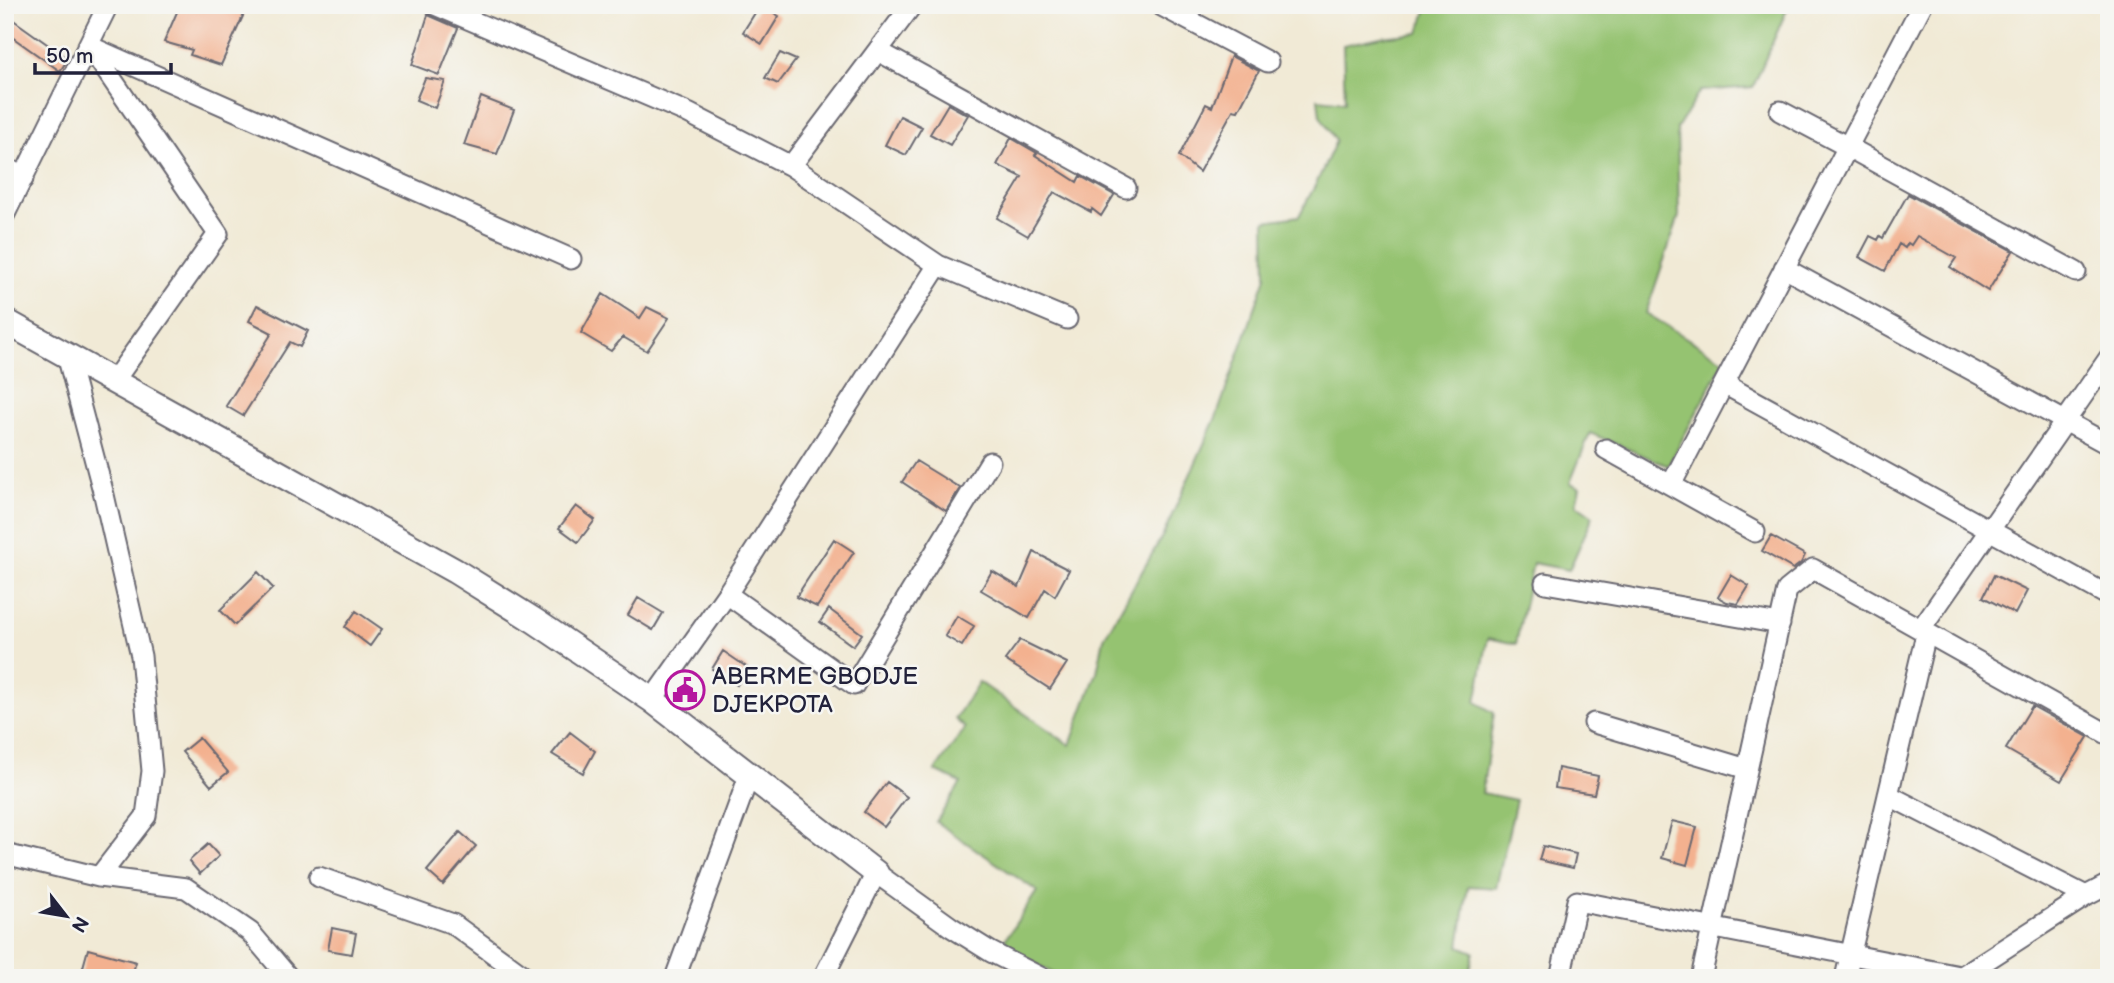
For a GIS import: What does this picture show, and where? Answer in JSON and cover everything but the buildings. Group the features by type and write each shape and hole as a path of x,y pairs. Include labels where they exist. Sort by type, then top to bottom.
{"street":[{"path":"5,214 108,5"},
{"path":"435,5 688,113 791,166 938,265 1067,319"},
{"path":"791,166 912,5"},
{"path":"1160,5 1268,62"},
{"path":"1671,485 1922,5"},
{"path":"89,46 571,259"},
{"path":"89,46 218,234 114,381"},
{"path":"878,51 1126,188"},
{"path":"1780,111 2076,272"},
{"path":"5,166 23,179"},
{"path":"652,700 727,594 938,265"},
{"path":"1784,268 2109,445"},
{"path":"5,321 455,571 536,621 652,700 876,873 951,927 991,952 1042,978"},
{"path":"67,355 104,495 141,656 152,771 146,816 99,877"},
{"path":"1845,978 1923,632 1989,530 2109,358"},
{"path":"1724,384 2109,596"},
{"path":"1606,449 1755,532"},
{"path":"727,594 854,685 990,462"},
{"path":"1701,978 1787,590 1813,569 2109,735"},
{"path":"1545,583 1780,624"},
{"path":"1594,723 1747,769"},
{"path":"675,978 750,776"},
{"path":"1888,795 2086,896"},
{"path":"5,854 99,877 186,888 250,932 289,978"},
{"path":"823,978 876,873"},
{"path":"319,877 453,924 527,978"},
{"path":"1560,978 1577,901 1966,977 2086,896 2109,884"}],"green space":[{"path":"1428,5 1789,5 1753,87 1700,91 1677,128 1679,216 1646,313 1724,361 1668,466 1590,433 1570,483 1580,487 1576,504 1593,516 1569,570 1533,563 1516,644 1488,638 1476,702 1494,713 1482,793 1516,800 1496,888 1468,886 1459,946 1474,952 1468,978 1062,978 1001,946 1037,891 936,822 961,783 935,771 965,728 955,719 979,682 1070,745 1097,672 1104,638 1164,533 1217,415 1266,277 1265,221 1299,216 1336,141 1320,116 1318,99 1345,102 1343,45 1419,33"}],"place":[{"name":"ABERME GBODJE DJEKPOTA","path":"685,690"}]}
